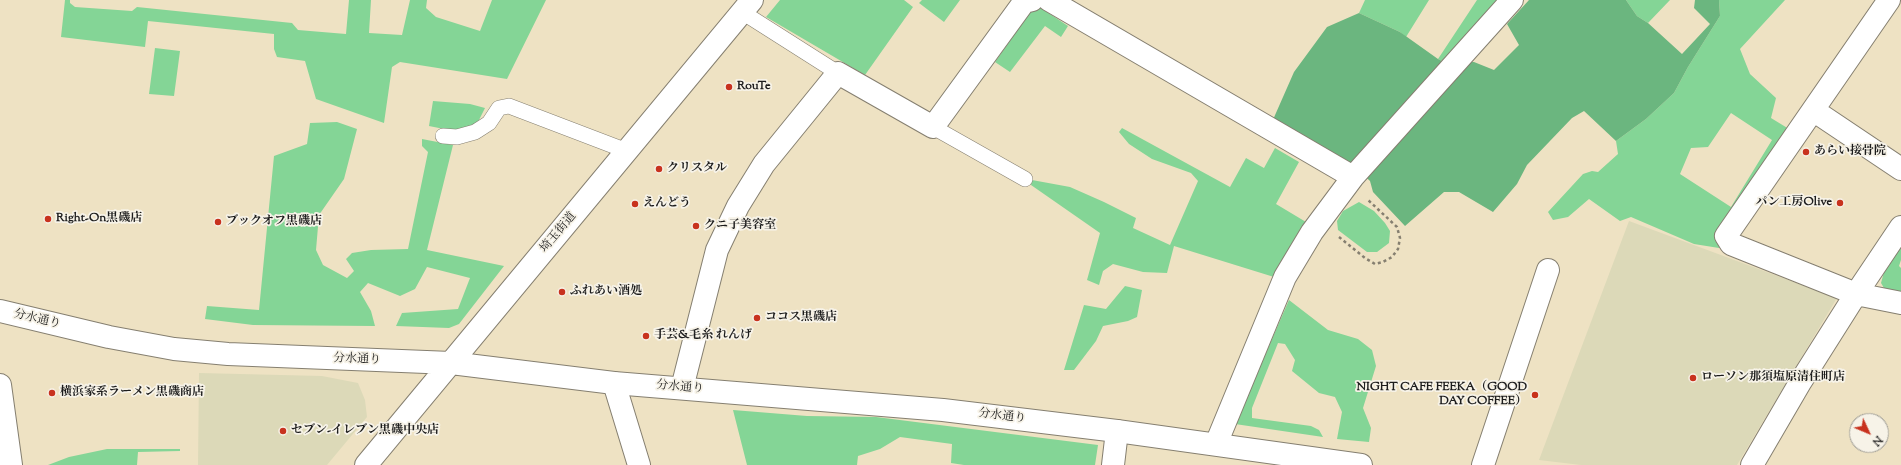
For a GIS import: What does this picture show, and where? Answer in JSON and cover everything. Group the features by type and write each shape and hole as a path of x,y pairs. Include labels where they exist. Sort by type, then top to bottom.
{"street":[{"path":"682,388 717,250 738,206 764,164 838,73 933,127 1024,2 1032,0"},
{"path":"1049,0 1351,180"},
{"path":"1216,444 1285,276 1319,221 1351,180 1512,0"},
{"path":"1889,0 1726,236 1731,244 1856,294 1901,302"},
{"name":"埼玉街道","path":"366,465 747,6"},
{"path":"1813,110 1901,169"},
{"path":"1752,465 1801,381 1856,294 1901,227"},
{"path":"1483,465 1548,270"},
{"name":"分水通り","path":"0,311 109,337 174,349 228,354 451,363 614,382 943,410 1216,444 1361,465"},
{"path":"614,382 639,465"},
{"path":"0,385 11,465"},
{"path":"1113,465 1117,431"}],"lane":[{"path":"747,6 838,73"},
{"path":"443,136 457,137 475,132 489,123 499,108 509,106 627,151"},
{"path":"933,127 1025,179"}],"path":[{"path":"1319,221 1365,258 1375,264 1392,257 1398,249 1400,238 1397,227 1351,180"}],"shaded area":[{"path":"1629,221 1837,298 1737,465 1581,465 1539,460"},
{"path":"199,373 322,376 358,383 365,400 367,417 327,465 198,465"}],"green space":[{"path":"65,0 70,0 70,3 75,7 132,11 137,7 292,23 298,30 346,34 349,0 371,0 369,33 402,35 410,0 427,0 426,8 436,17 480,31 492,0 546,0 507,79 400,62 392,67 384,123 316,99 305,61 277,57 274,49 274,34 148,21 145,47 61,37"},
{"path":"780,0 904,0 913,7 865,75 766,17"},
{"path":"922,0 960,0 944,22 919,3"},
{"path":"1365,0 1429,0 1406,37 1400,32 1359,13"},
{"path":"1477,0 1503,0 1446,63 1438,59"},
{"path":"1529,0 1626,0 1637,16 1648,23 1682,54 1710,24 1694,8 1695,0 1719,0 1720,16 1688,67 1674,93 1646,119 1616,141 1584,111 1572,118 1527,165 1517,184 1493,212 1459,192 1444,192 1405,226 1373,192 1370,181 1354,166 1272,122 1294,72 1327,27 1359,13 1400,32 1446,63 1474,62 1494,70 1519,45 1507,24"},
{"path":"1626,0 1670,0 1648,23 1637,16"},
{"path":"1719,0 1785,0 1740,49 1750,74 1776,98 1771,118 1789,129 1721,238 1719,248 1694,244 1631,217 1620,221 1589,199 1568,217 1553,220 1548,212 1583,174 1592,171 1598,172 1618,154 1616,141 1646,119 1674,93 1688,67 1720,16","holes":["1731,113 1772,140 1731,207 1680,174 1691,148 1708,147"]},
{"path":"1041,8 1068,26 1061,37 1045,26 1010,72 995,62 1030,12"},
{"path":"155,48 180,51 174,96 149,94"},
{"path":"433,101 470,104 485,108 477,124 459,132 429,126"},
{"path":"337,122 357,129 344,179 319,215 316,250 323,265 347,278 354,271 346,259 352,253 371,250 408,249 428,152 422,146 422,139 453,145 427,250 504,266 459,324 449,328 396,326 402,313 458,309 470,278 427,267 415,289 400,296 368,283 360,292 371,311 375,326 253,325 205,319 207,306 259,310 274,156 307,144 310,123"},
{"path":"1122,128 1230,187 1246,158 1264,168 1275,148 1299,162 1276,204 1306,222 1274,277 1174,246 1167,273 1143,272 1113,264 1103,271 1099,285 1087,280 1100,233 1031,185 1032,180 1070,187 1104,202 1136,218 1133,228 1170,245 1198,181 1191,173 1152,159 1129,144 1119,132"},
{"path":"1359,202 1374,211 1390,231 1389,243 1377,252 1367,252 1338,230 1337,221 1343,211"},
{"path":"1901,244 1901,260 1899,266 1901,268 1901,292 1884,288 1881,283 1884,272"},
{"path":"1125,286 1142,290 1137,317 1128,321 1103,326 1096,341 1074,370 1064,370 1084,305 1106,309"},
{"path":"1289,300 1328,330 1358,339 1372,350 1376,366 1363,408 1371,428 1369,442 1337,439 1342,412 1335,397 1319,393 1292,371 1295,360 1285,344 1278,343 1252,408 1252,418 1311,426 1319,430 1323,437 1235,424"},
{"path":"733,410 807,416 876,417 1098,445 1095,465 964,465 951,463 952,444 900,437 880,449 858,456 857,465 747,465"},
{"path":"107,449 180,449 180,451 138,452 137,465 48,465 69,457"}],"place":[{"name":"RouTe","path":"729,87"},
{"name":"あらい接骨院","path":"1806,152"},
{"name":"クリスタル","path":"659,169"},
{"name":"パン工房Olive","path":"1840,203"},
{"name":"えんどう","path":"635,204"},
{"name":"Right-On黒磯店","path":"48,219"},
{"name":"ブックオフ黒磯店","path":"218,222"},
{"name":"クニ子美容室","path":"696,226"},
{"name":"ふれあい酒処","path":"562,292"},
{"name":"ココス黒磯店","path":"757,318"},
{"name":"手芸&毛糸 れんげ","path":"646,336"},
{"name":"ローソン那須塩原清住町店","path":"1693,378"},
{"name":"横浜家系ラーメン黒磯商店","path":"52,393"},
{"name":"NIGHT CAFE FEEKA（GOOD DAY COFFEE）","path":"1535,395"},
{"name":"セブン-イレブン黒磯中央店","path":"283,431"}]}
